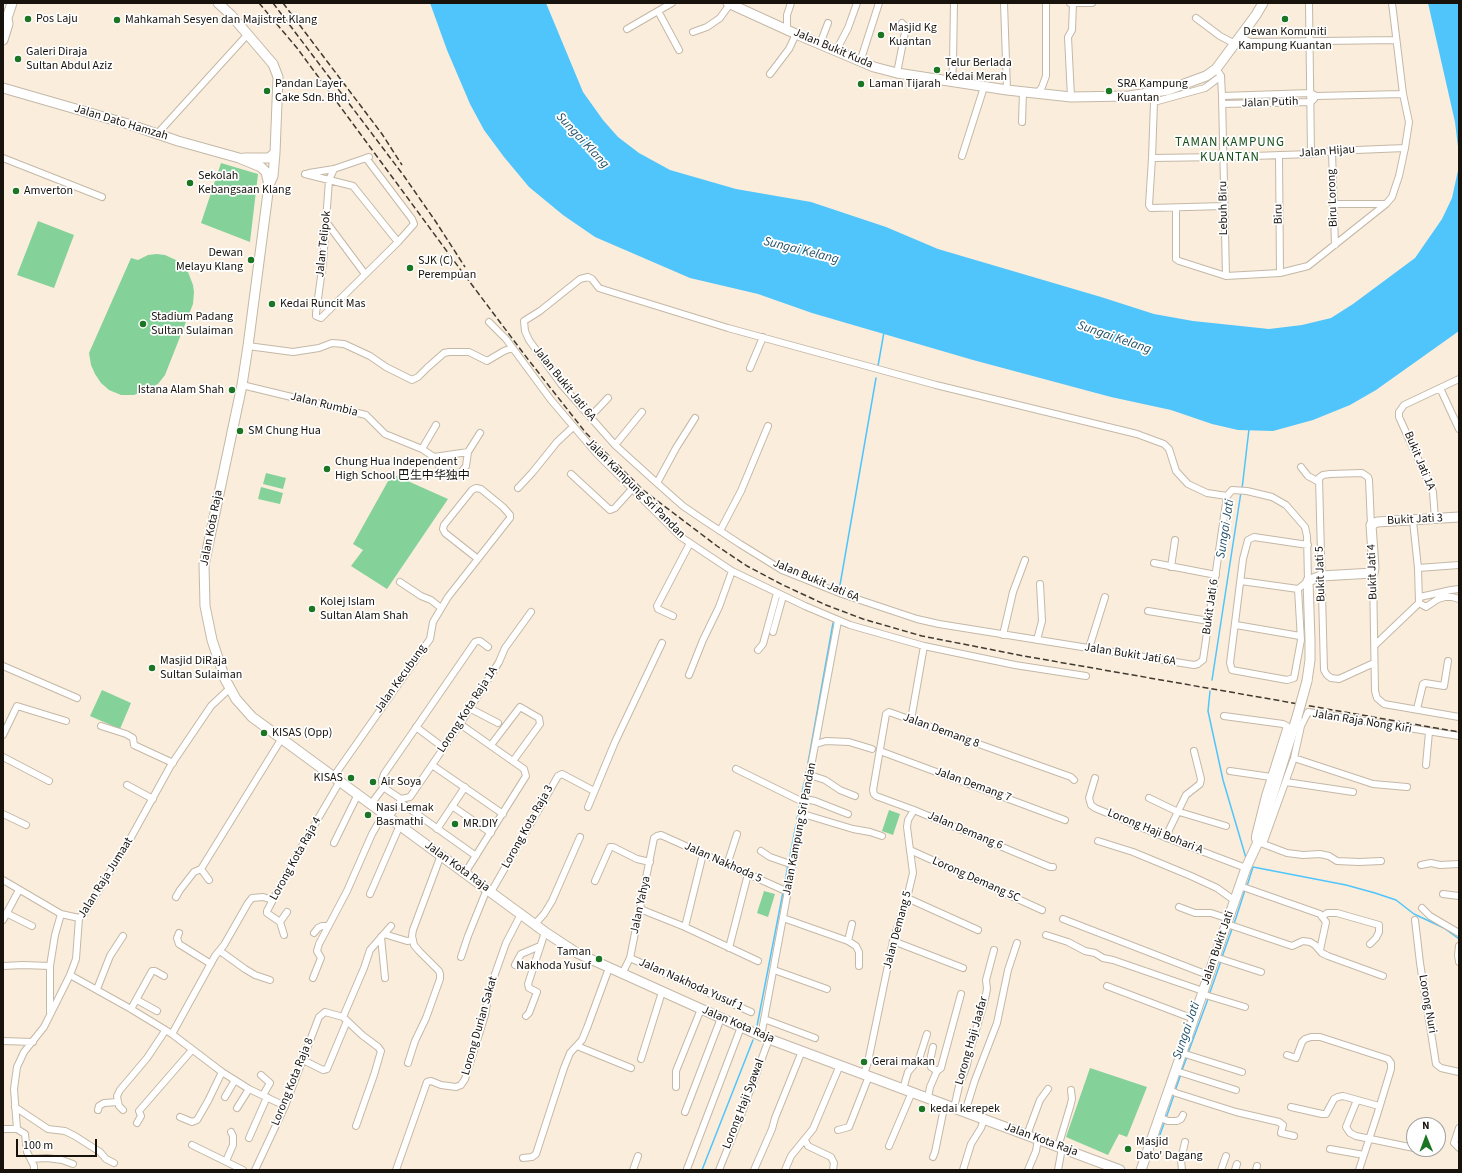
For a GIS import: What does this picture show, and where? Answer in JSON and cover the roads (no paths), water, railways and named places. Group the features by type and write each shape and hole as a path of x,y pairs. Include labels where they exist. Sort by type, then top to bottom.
{"main road":[{"path":"3,40 8,24 5,20 12,3"},
{"name":"Jalan Kota Raja","path":"218,3 248,34 273,64 278,77 273,176 269,185 248,346 242,385 204,565 204,606 212,640 229,689 236,699 252,717 545,932 577,953 765,1038 1120,1170"},
{"name":"Jalan Bukit Kuda","path":"729,3 836,52 860,62 897,73 984,87 1071,97 1130,96 1168,90 1218,72 1263,3"},
{"name":"Jalan Dato Hamzah","path":"3,88 239,158"},
{"path":"239,158 269,158 275,153"},
{"path":"239,158 261,167 266,172 269,185"},
{"name":"Bukit Jati 3","path":"1371,525 1377,522 1459,517"},
{"name":"Bukit Jati 4","path":"1371,525 1374,568 1373,573"},
{"path":"1308,581 1322,576 1373,573"},
{"name":"Jalan Bukit Jati","path":"1141,1170 1146,1155 1164,1119 1186,1054 1194,1019 1206,994 1208,975 1219,958 1235,901 1245,887 1248,864 1261,843 1297,717 1307,681 1310,660 1308,581"},
{"path":"1146,1155 1149,1170"}],"street":[{"path":"628,29 672,3"},
{"path":"693,32 706,27 720,18 729,3"},
{"path":"770,74 789,49 791,32 787,15 791,3"},
{"path":"836,52 858,3"},
{"path":"860,62 879,3"},
{"path":"952,81 954,3"},
{"path":"1004,3 1006,90"},
{"path":"1036,94 1042,88 1046,76 1046,3"},
{"path":"1069,3 1091,3"},
{"path":"1071,97 1068,37 1072,30 1073,3"},
{"path":"1309,3 1314,95"},
{"path":"1176,208 1176,259 1180,262 1226,276 1280,273 1308,266 1386,204 1392,197 1399,176 1406,148 1409,122 1403,94 1392,3"},
{"path":"658,11 679,50"},
{"path":"1196,18 1220,36 1238,41 1310,42 1396,40"},
{"path":"897,73 906,27 902,23"},
{"path":"820,44 828,24"},
{"path":"158,133 248,34"},
{"path":"1218,72 1205,88 1154,102 1149,205 1151,208 1224,206"},
{"name":"Lebuh Biru","path":"1218,72 1222,96 1226,276"},
{"path":"962,156 984,87"},
{"path":"1022,122 1023,92"},
{"name":"Jalan Putih","path":"1222,96 1403,94"},
{"name":"Jalan Putih","path":"1222,104 1311,102 1314,95"},
{"path":"1311,102 1312,154"},
{"name":"Jalan Hijau","path":"1152,158 1223,158 1406,148"},
{"name":"Biru Lorong","path":"1332,151 1335,245"},
{"name":"Biru","path":"1279,155 1280,273"},
{"path":"327,223 365,274 398,242 413,226 413,221 368,157 334,169 305,174 353,186 398,242"},
{"path":"3,158 102,197"},
{"name":"Jalan Telipok","path":"334,169 329,180 327,223 316,316 321,318 365,274"},
{"path":"1333,204 1386,204"},
{"name":"Jalan Bukit Jati 6A","path":"763,337 728,328 604,290 599,288 592,279 588,277 580,279 540,311 524,321 525,331 536,350 561,384 615,445 683,506 782,570 842,594 917,619 1003,635 1194,665 1203,660"},
{"name":"Jalan Kampung Sri Pandan","path":"489,322 502,334 551,400 597,454 690,543 732,571 838,621 924,646 1015,665 1086,676"},
{"path":"750,368 763,337 936,385 1136,434 1164,444 1169,449 1176,471 1188,484 1207,493 1227,496 1230,491 1247,491 1272,497 1286,505 1305,527 1308,545 1308,581 1298,590"},
{"path":"248,346 293,352 319,348 332,344 344,344 370,356 386,367 412,380 418,377 444,353 469,352 487,361 512,348"},
{"path":"1459,378 1440,388 1459,429"},
{"name":"Jalan Rumbia","path":"242,385 366,415 385,434 422,448 434,457 439,466 459,475 466,466 468,452 480,433"},
{"name":"Bukit Jati 1A","path":"1435,519 1433,492 1400,417 1401,408 1404,405 1440,388"},
{"path":"590,416 608,398"},
{"path":"615,445 642,412"},
{"path":"657,483 676,448 695,418"},
{"path":"422,448 436,425"},
{"path":"720,530 741,491 768,426"},
{"path":"518,488 532,473 556,442 573,427"},
{"path":"434,457 468,452"},
{"path":"1301,467 1308,476 1319,480"},
{"name":"Bukit Jati 4","path":"1319,480 1323,475 1330,474 1362,473 1368,477 1370,480 1371,525"},
{"path":"571,474 610,510 616,508 632,489"},
{"name":"Bukit Jati 5","path":"1319,480 1324,670 1331,678 1339,679 1374,663"},
{"name":"Jalan Kecubung","path":"337,779 430,639 433,622 448,597 478,559 510,518 510,515 503,507 481,489 476,488 472,490 444,525 443,529 445,533 478,559"},
{"name":"Bukit Jati 6","path":"1203,660 1227,496"},
{"path":"1413,521 1418,568 1419,600 1426,607 1438,599 1445,597 1459,599"},
{"path":"1298,590 1301,640 1294,678 1287,680 1235,672 1230,668 1246,543 1250,538 1254,537 1308,545"},
{"path":"1171,567 1175,540"},
{"path":"673,616 658,609 657,606 690,543"},
{"path":"1003,635 1013,592 1025,560"},
{"path":"1154,563 1216,575"},
{"path":"1418,568 1459,565"},
{"path":"688,675 719,607 732,571"},
{"name":"Bukit Jati 4","path":"1373,573 1374,663 1375,691 1377,698 1384,704 1459,717"},
{"path":"1241,581 1298,590"},
{"path":"400,582 442,608"},
{"path":"1037,640 1042,621 1040,584"},
{"path":"1375,645 1419,600 1459,589"},
{"path":"773,632 780,594"},
{"path":"758,650 763,644 780,594"},
{"path":"1089,648 1105,597"},
{"path":"1148,611 1209,621"},
{"name":"Lorong Kota Raja 1A","path":"314,978 322,958 318,951 319,944 327,926 347,891 372,834 400,800 410,796 460,724 505,648 531,612"},
{"name":"Jalan Kampung Sri Pandan","path":"765,1038 764,1019 783,918 785,890 803,814 838,621"},
{"path":"1236,625 1300,636"},
{"path":"371,804 383,788 382,780 384,774 475,642 480,641 488,647"},
{"path":"588,807 662,643"},
{"path":"911,720 924,646"},
{"path":"1417,709 1422,684 1425,683 1444,686 1448,661"},
{"path":"3,666 77,698"},
{"name":"Jalan Raja Jumaat","path":"17,1129 14,1089 17,1067 24,1052 44,1027 50,1012 70,975 76,959 79,918 86,911 121,855 173,762 211,706 229,689"},
{"path":"3,735 17,706 66,721"},
{"path":"491,745 520,707 539,718 540,724 513,762"},
{"path":"469,708 498,723"},
{"name":"Jalan Raja Nong Kiri","path":"1261,843 1286,782 1294,758 1301,726 1308,712 1459,736"},
{"name":"Jalan Demang 8","path":"876,796 873,790 887,713 911,720 1071,777 1074,780"},
{"path":"1224,716 1283,724 1287,726 1271,778 1255,839 1283,853 1303,855 1320,854 1329,856 1338,861 1381,861"},
{"path":"460,724 524,769 526,776 465,873"},
{"path":"101,726 126,734 132,738 134,745 173,762"},
{"path":"416,727 444,748"},
{"path":"1426,765 1428,732"},
{"path":"176,897 194,872 201,869 282,738"},
{"path":"816,744 826,741 849,742 872,749"},
{"name":"Jalan Demang 7","path":"880,751 1065,820"},
{"path":"1167,838 1168,830 1186,795 1200,784 1201,779 1194,751"},
{"path":"3,757 49,781"},
{"path":"1294,758 1373,784 1407,787"},
{"path":"432,765 503,814"},
{"path":"736,769 805,801 815,801 848,814"},
{"path":"1230,770 1271,778"},
{"name":"Lorong Kota Raja 3","path":"489,891 558,776 562,774 594,791"},
{"path":"810,775 825,780 840,790 855,796"},
{"name":"Lorong Haji Bohari A","path":"1095,778 1089,798 1091,805 1167,838 1248,864"},
{"name":"Lorong Kota Raja 4","path":"287,912 280,922 267,913 267,911 337,779"},
{"path":"1286,782 1353,792"},
{"path":"127,785 152,799"},
{"path":"436,829 465,787"},
{"path":"383,788 436,829 476,856"},
{"path":"334,843 358,794"},
{"name":"Jalan Demang 6","path":"876,796 1053,867"},
{"path":"1149,798 1179,811 1226,826"},
{"path":"452,806 490,833"},
{"name":"Jalan Demang 5","path":"838,1130 849,1127 867,1075 868,1062 893,941 907,898 913,873 907,827 908,820 914,810"},
{"path":"3,814 26,826"},
{"path":"803,814 882,836"},
{"path":"370,894 400,825"},
{"path":"727,865 737,834"},
{"name":"Jalan Nakhoda 5","path":"657,836 661,835 785,890"},
{"name":"Jalan Yahya","path":"622,974 630,958 654,838 657,836"},
{"path":"535,924 544,914 552,901 580,837"},
{"path":"1098,841 1133,852 1209,884 1235,901"},
{"path":"595,881 610,847 614,847 637,859 650,862"},
{"name":"Lorong Demang 5C","path":"910,850 1042,910"},
{"path":"761,851 770,857 790,865"},
{"path":"685,926 703,854"},
{"path":"408,1063 415,1041 437,990 440,974 439,970 418,951 412,940 413,930 441,855"},
{"path":"1421,865 1431,863 1440,865 1459,864"},
{"path":"201,869 209,880"},
{"path":"729,948 748,874"},
{"path":"3,880 61,914 79,918"},
{"path":"1245,887 1320,914 1326,922 1320,950"},
{"path":"3,920 19,890"},
{"path":"461,957 468,936 489,891"},
{"path":"1443,894 1459,896"},
{"path":"172,1034 211,964 248,903 252,898 263,897 273,900"},
{"path":"907,898 978,930"},
{"path":"1180,907 1195,913 1211,914 1292,946 1303,941 1310,942 1322,953 1328,956 1383,976"},
{"path":"1422,908 1430,916 1459,933"},
{"path":"640,909 685,926 758,961"},
{"path":"6,913 32,926"},
{"path":"1322,917 1327,913 1337,913 1379,925 1379,932 1370,944"},
{"name":"Jalan Raja Jumaat","path":"50,1012 50,966 55,935 61,914"},
{"name":"Lorong Durian Sakat","path":"396,1170 427,1082 430,1081 441,1085 456,1087 461,1086 465,1080 486,1015 489,991 506,943 521,914"},
{"path":"783,918 848,941 856,946 859,952 859,966"},
{"path":"1063,920 1208,975"},
{"name":"Lorong Nuri","path":"1415,920 1420,963 1436,1064 1441,1068 1459,1072"},
{"path":"280,922 284,935"},
{"path":"848,941 852,924"},
{"path":"314,933 318,928 327,926"},
{"path":"303,1060 323,1070 327,1069 370,950 391,926"},
{"path":"526,1016 529,1013 537,992 529,988 528,984 545,932"},
{"path":"180,933 177,938 179,944 211,964"},
{"path":"383,935 406,941 412,940"},
{"path":"383,935 385,978"},
{"path":"1046,935 1068,942 1085,951 1095,953 1103,958 1113,960 1245,1007"},
{"path":"95,986 110,956 123,936"},
{"path":"893,941 963,968"},
{"path":"965,1112 975,1080 997,1022 1008,970 1017,943"},
{"path":"516,965 521,954 540,946"},
{"path":"1459,946 1459,962"},
{"name":"Lorong Haji Jaafar","path":"954,1108 959,1086 967,1065 985,999 987,989 986,980 994,950"},
{"path":"220,951 245,969 270,980"},
{"name":"Jalan Nakhoda Yusuf 1","path":"630,958 751,1012"},
{"path":"1219,958 1261,972"},
{"path":"3,966 50,966"},
{"path":"523,1158 532,1157 536,1154 564,1068 570,1053 582,1040 609,968"},
{"path":"774,970 827,989"},
{"path":"134,1004 152,971 164,976"},
{"path":"70,975 134,1004 157,1011"},
{"path":"1107,986 1194,1019"},
{"path":"641,1059 662,992"},
{"path":"928,1098 930,1087 937,1071 941,1068 961,994"},
{"path":"134,1004 165,1031 172,1034 222,1072 249,1089 284,1106"},
{"path":"676,1087 676,1071 700,1009"},
{"name":"Lorong Kota Raja 8","path":"255,1170 284,1106 320,1015 325,1012 345,1019 381,1051 356,1126"},
{"path":"685,1112 721,1018"},
{"path":"764,1019 815,1038"},
{"path":"687,1169 741,1027"},
{"path":"123,1110 119,1106 117,1096 120,1090 147,1058 165,1031"},
{"path":"903,1089 908,1072 919,1058 927,1034"},
{"path":"1287,1055 1296,1058 1302,1042 1311,1037 1320,1037 1388,1058 1391,1063 1391,1069 1379,1106 1376,1121 1359,1170"},
{"name":"Lorong Haji Syawal","path":"719,1170 738,1123 765,1038"},
{"path":"3,1041 33,1042"},
{"path":"577,1046 631,1068"},
{"path":"933,1047 930,1061 931,1067 937,1071"},
{"path":"137,1123 141,1116 139,1111 192,1050"},
{"path":"754,1170 772,1130 774,1118 802,1051"},
{"path":"1186,1054 1242,1072"},
{"path":"785,1170 791,1156 813,1130 840,1066"},
{"path":"180,1117 192,1122 198,1120 222,1072"},
{"path":"1179,1072 1236,1090"},
{"path":"249,1138 270,1083 261,1075"},
{"path":"225,1097 235,1080"},
{"path":"237,1108 249,1089"},
{"path":"1028,1135 1040,1100 1048,1089"},
{"path":"1058,1170 1060,1148 1072,1099 1072,1090"},
{"path":"1173,1091 1236,1112 1279,1122 1283,1125 1281,1133 1294,1136"},
{"path":"889,1146 912,1092"},
{"path":"1291,1107 1326,1114 1334,1099 1343,1096 1379,1106"},
{"path":"1357,1100 1346,1127 1350,1133 1356,1136 1406,1145"},
{"path":"98,1110 99,1106 104,1103 118,1102"},
{"path":"933,1157 943,1113 943,1104"},
{"path":"15,1107 48,1129 65,1131 74,1136 100,1152 106,1159 114,1163"},
{"path":"1164,1119 1177,1121 1181,1119 1183,1115"},
{"path":"963,1170 971,1144 981,1128 984,1119"},
{"path":"1459,1128 1454,1143 1459,1148"},
{"path":"3,1129 17,1129 25,1134 27,1152 34,1166 34,1170"},
{"path":"226,1161 233,1145 233,1136 231,1132"},
{"path":"1028,1170 1036,1151 1038,1139"},
{"path":"805,1140 808,1146 831,1157 834,1163 833,1170"},
{"path":"1182,1170 1181,1160 1185,1142"},
{"path":"192,1145 243,1170"},
{"path":"1330,1149 1364,1155"},
{"path":"633,1170 638,1156"},
{"path":"1221,1170 1226,1156"},
{"path":"31,1159 47,1158 62,1160 73,1164"}],"water":[{"path":"430,3 546,3 583,92 603,120 618,137 639,153 670,170 736,189 811,202 886,227 938,249 1154,314 1193,321 1269,329 1302,325 1331,318 1353,304 1415,258 1442,219 1452,198 1459,166 1459,331 1376,390 1350,405 1313,420 1273,431 1238,430 1212,424 1171,410 1111,397 973,360 812,313 758,294 690,278 595,237 563,215 529,187 484,130 470,104 447,50"},
{"path":"1428,3 1459,3 1459,155 1455,122"}],"waterway":[{"path":"878,366 884,332"},
{"path":"840,585 876,378"},
{"name":"Sungai Jati","path":"1242,489 1249,429"},
{"name":"Sungai Jati","path":"1212,680 1241,492"},
{"path":"808,763 833,623"},
{"name":"Sungai Jati","path":"1210,691 1208,711 1223,780 1246,858"},
{"path":"801,799 804,783"},
{"path":"797,819 800,804"},
{"path":"789,861 796,825"},
{"path":"784,888 788,864"},
{"path":"1253,867 1346,885 1396,900 1414,914 1444,928 1459,939"},
{"name":"Sungai Jati","path":"1247,886 1253,867"},
{"name":"Sungai Jati","path":"1234,924 1245,890"},
{"path":"757,1026 783,892"},
{"name":"Sungai Jati","path":"1222,957 1232,929"},
{"name":"Sungai Jati","path":"1209,995 1221,961"},
{"name":"Sungai Jati","path":"1188,1053 1208,999"},
{"path":"702,1170 753,1040"},
{"name":"Sungai Jati","path":"1182,1070 1187,1057"},
{"name":"Sungai Jati","path":"1175,1091 1181,1074"},
{"name":"Sungai Jati","path":"1166,1118 1174,1095"},
{"name":"Sungai Jati","path":"1158,1140 1165,1121"}],"railway":[{"path":"259,3 297,48 460,269 586,433 643,490 717,546 747,566 826,605 863,619 922,636 1024,656 1459,732"},
{"path":"273,3 404,176 465,267"},
{"path":"283,3 382,134 402,165"}],"place":[{"name":"Pos Laju","path":"28,19"},
{"name":"Dewan Komuniti Kampung Kuantan","path":"1285,19"},
{"name":"Mahkamah Sesyen dan Majistret Klang","path":"117,20"},
{"name":"Masjid Kg Kuantan","path":"881,35"},
{"name":"Galeri Diraja Sultan Abdul Aziz","path":"18,59"},
{"name":"Telur Berlada Kedai Merah","path":"937,70"},
{"name":"Laman Tijarah","path":"861,84"},
{"name":"Pandan Layer Cake Sdn. Bhd.","path":"267,91"},
{"name":"SRA Kampung Kuantan","path":"1109,91"},
{"name":"Sekolah Kebangsaan Klang","path":"190,183"},
{"name":"Amverton","path":"16,191"},
{"name":"Dewan Melayu Klang","path":"251,260"},
{"name":"SJK (C) Perempuan","path":"410,268"},
{"name":"Kedai Runcit Mas","path":"272,304"},
{"name":"Stadium Padang Sultan Sulaiman","path":"143,324"},
{"name":"Istana Alam Shah","path":"232,390"},
{"name":"SM Chung Hua","path":"240,431"},
{"name":"Chung Hua Independent High School 巴生中华独中","path":"327,469"},
{"name":"Kolej Islam Sultan Alam Shah","path":"312,609"},
{"name":"Masjid DiRaja Sultan Sulaiman","path":"152,668"},
{"name":"KISAS (Opp)","path":"264,733"},
{"name":"KISAS","path":"351,778"},
{"name":"Air Soya","path":"373,782"},
{"name":"Nasi Lemak Basmathi","path":"368,815"},
{"name":"MR.DIY","path":"455,824"},
{"name":"Taman Nakhoda Yusuf","path":"599,959"},
{"name":"Gerai makan","path":"864,1062"},
{"name":"kedai kerepek","path":"922,1109"},
{"name":"Masjid Dato' Dagang","path":"1128,1149"}],"district":[{"name":"TAMAN KAMPUNG KUANTAN","path":"1230,150"}],"water label":[{"name":"Sungai Klang","path":"582,141"},
{"name":"Sungai Kelang","path":"801,251"},
{"name":"Sungai Kelang","path":"1114,338"}]}
